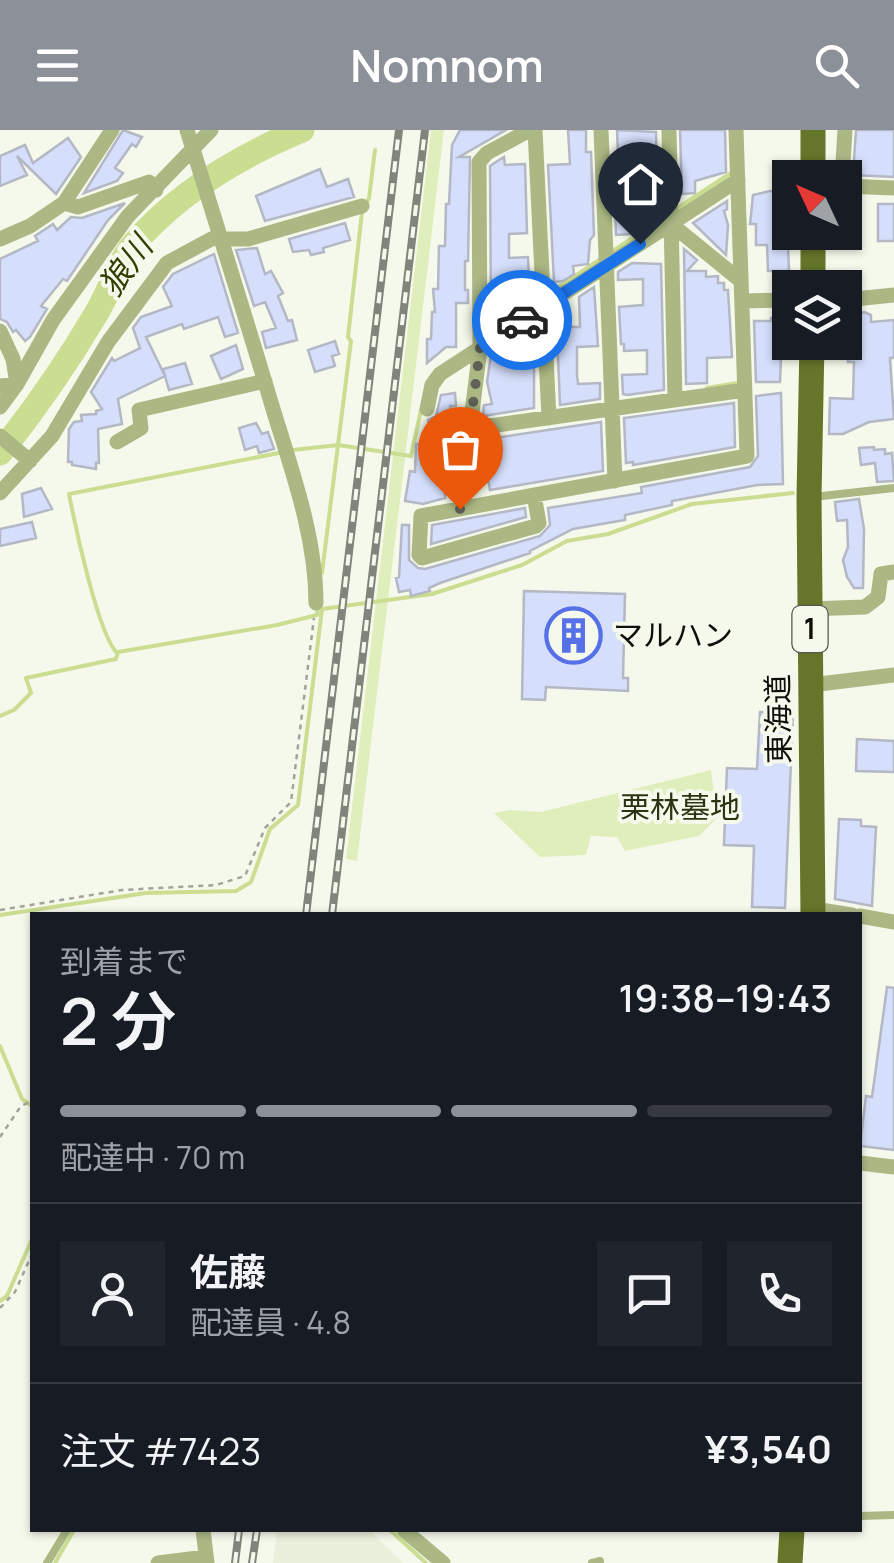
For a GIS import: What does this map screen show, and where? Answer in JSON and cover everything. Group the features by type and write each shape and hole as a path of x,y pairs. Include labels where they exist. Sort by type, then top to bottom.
{"highway":[{"path":"813,130 813,160"},
{"name":"東海道","path":"812,360 809,608 813,912"},
{"path":"790,1563 792,1532"}],"street":[{"path":"0,240 64,204 112,130"},
{"path":"187,130 218,238 246,310 302,510 316,581 316,603"},
{"path":"0,407 18,384 53,320 128,216 211,130"},
{"path":"460,509 480,348 479,162 533,130 549,418"},
{"path":"602,130 615,480"},
{"path":"669,130 675,400"},
{"path":"534,495 539,523 536,526 422,558 421,516 460,509 534,495 615,480 747,456 736,130"},
{"path":"843,160 845,130"},
{"path":"427,409 435,379 738,180"},
{"path":"64,204 78,207 149,182 156,190"},
{"path":"862,187 894,188"},
{"path":"0,493 52,436 108,342 167,263 218,238 248,239 362,206"},
{"path":"672,224 742,282"},
{"path":"862,299 894,296"},
{"path":"742,300 772,300"},
{"path":"0,331 18,384"},
{"path":"117,442 140,428 140,410 265,381"},
{"path":"0,386 18,384"},
{"path":"468,429 745,390"},
{"path":"0,436 28,459"},
{"path":"809,608 865,607 878,597 881,574 894,572"},
{"path":"811,685 894,675"},
{"path":"862,916 894,922"},
{"path":"862,1163 894,1167"},
{"path":"158,1563 206,1560 204,1532"},
{"path":"406,1532 443,1563"}],"lane":[{"path":"809,497 894,488"},
{"path":"862,1516 894,1515"},
{"path":"48,1563 65,1532"}],"path":[{"path":"0,910 122,890 216,885 245,876 265,828 291,802 316,603"},
{"path":"0,1136 21,1106 30,1102"},
{"path":"0,1308 15,1292 30,1258"}],"shaded area":[{"path":"277,1532 371,1532 403,1563 273,1563"}],"green space":[{"path":"431,130 444,130 357,861 346,859"},
{"name":"栗林墓地","path":"711,770 717,818 699,836 625,851 617,837 591,836 586,855 540,857 494,813 541,812"}],"building":[{"path":"123,130 142,137 115,168 123,173 117,181 84,193"},
{"path":"460,130 506,130 459,157 470,157 465,261 468,303 456,303 456,347 446,347 427,363 427,339 431,339 435,312 433,289 438,289 439,246 445,246 452,145"},
{"path":"568,130 586,130 586,152 591,152 594,235 588,264 573,266 574,274 554,282 548,165 570,164"},
{"path":"617,130 656,132 658,212 656,218 632,222 632,234 616,235 613,155 618,155"},
{"path":"680,130 725,130 726,172 695,181 695,193 682,194"},
{"path":"856,130 894,130 894,177 862,175 862,160 854,160"},
{"path":"68,138 81,157 56,194 17,156 27,175 0,186 0,156 25,145 33,163"},
{"path":"504,157 505,165 525,164 527,233 509,234 509,258 528,257 530,300 508,301 506,318 491,318 490,166"},
{"path":"320,169 327,187 348,179 354,197 265,221 256,196"},
{"path":"772,191 772,250 788,250 789,270 768,271 767,245 756,245 756,224 750,224 753,195"},
{"path":"727,201 724,211 728,225 726,255 693,223"},
{"path":"125,203 108,220 67,281 63,279 41,306 47,309 30,337 25,341 16,330 13,332 0,319 0,259 38,241 35,236 53,224 57,230 71,217 82,218"},
{"path":"878,204 894,204 894,241 878,241"},
{"path":"345,223 350,240 311,255 309,250 293,252 289,239"},
{"path":"257,248 265,274 271,271 283,293 278,296 288,321 292,320 297,340 266,348 262,332 276,328 265,302 254,306 236,250"},
{"path":"684,249 697,260 687,271 706,271 706,277 718,276 718,283 724,283 724,290 728,290 732,357 707,358 707,383 686,384"},
{"path":"214,254 238,333 225,337 218,317 146,337 165,376 118,399 122,424 98,429 96,469 72,465 68,462 69,429 74,422 82,421 81,415 96,414 102,409 91,392 112,358 114,361 140,348 133,328 141,317 172,306 163,287 173,274"},
{"path":"632,263 661,264 664,390 627,395 623,394 622,375 647,374 647,350 624,351 621,344 619,307 643,305 643,279 618,280 618,272"},
{"path":"594,287 598,346 577,347 577,375 578,384 600,383 600,399 560,405 557,332 580,327 579,297"},
{"path":"862,313 871,315 871,322 894,320 894,358 890,358 894,419 869,422 843,434 829,434 830,398 853,399 854,362 848,360 862,360"},
{"path":"772,318 772,360 781,360 780,382 756,382 754,321"},
{"path":"529,330 534,335 534,408 483,416 484,405 492,404 487,382 491,355"},
{"path":"335,341 339,354 332,356 335,366 315,372 308,350"},
{"path":"236,345 243,369 221,379 211,356"},
{"path":"185,363 192,384 169,390 163,369"},
{"path":"455,393 456,406 450,406 457,442 455,455 444,457 449,483 445,484 445,498 423,504 405,501 410,471 415,472 416,444 431,444 428,420 436,416 441,395"},
{"path":"781,393 783,484 672,501 672,505 625,515 625,520 573,529 530,553 440,583 430,591 411,596 410,590 399,592 396,578 402,525 409,525 409,560 425,569 540,536 550,525 548,508 642,493 641,487 750,467 758,456 756,396"},
{"path":"734,403 735,447 626,463 624,418"},
{"path":"601,422 603,471 490,490 481,440"},
{"path":"256,423 262,434 268,432 274,449 259,453 257,446 245,450 239,428"},
{"path":"859,448 885,449 885,454 892,453 894,481 877,482 875,463 861,465"},
{"path":"41,488 52,509 24,517 22,494"},
{"path":"859,499 864,529 863,588 854,588 843,560 848,547 847,520 837,521 835,502"},
{"path":"525,508 526,517 431,544 432,525"},
{"path":"32,522 36,538 0,546 0,529"},
{"name":"マルハン","path":"524,591 625,594 623,678 628,678 628,691 546,687 545,700 522,699"},
{"path":"760,712 793,713 785,908 752,907 754,846 724,845 727,768 757,769"},
{"path":"857,739 894,741 894,772 856,771"},
{"path":"839,819 861,820 861,826 876,827 872,906 835,899"},
{"path":"887,987 894,988 894,1150 862,1146 866,1096 872,1097"}],"waterway":[{"name":"狼川","path":"0,453 62,368 101,306 117,270 149,227 210,178 302,130"},
{"path":"366,204 375,150"},
{"path":"676,209 731,173"},
{"path":"322,573 351,341 348,337 362,212"},
{"path":"610,253 664,217"},
{"path":"547,295 602,258"},
{"path":"522,311 539,300"},
{"path":"707,388 737,383"},
{"path":"293,450 338,445 411,456 421,410"},
{"path":"117,653 95,603 69,494 284,452"},
{"path":"0,915 146,893 236,891 251,882 270,829 298,805 322,609 432,594 522,565 567,541 608,534 692,504 793,493"},
{"path":"0,716 14,710 31,693 26,678 116,659 118,652 277,625 317,615 318,607"},
{"path":"0,1046 22,1099 30,1105"},
{"path":"0,1301 7,1296 30,1244"},
{"path":"55,1563 73,1532"},
{"path":"392,1532 426,1563"}],"railway":[{"path":"306,912 399,130"},
{"path":"332,912 425,130"},
{"path":"235,1563 239,1532"},
{"path":"252,1563 257,1532"}],"way so far":[{"path":"460,509 480,348 522,320"}],"place":[{"name":"マルハン","path":"574,636"}],"route":[{"path":"522,320 640,244"}]}
